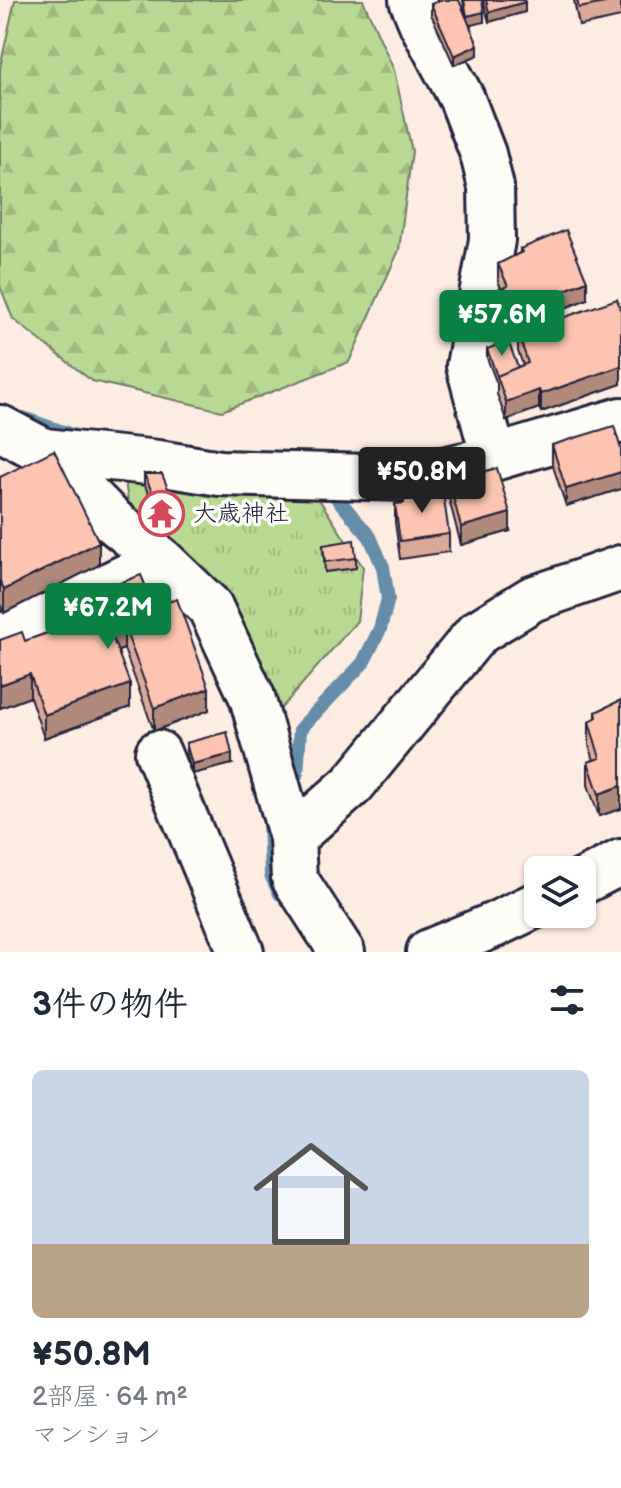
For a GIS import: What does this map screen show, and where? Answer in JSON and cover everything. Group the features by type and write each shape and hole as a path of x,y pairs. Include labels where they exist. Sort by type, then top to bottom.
{"street":[{"path":"412,0 462,99 483,154 491,187 492,240 469,366 494,458"},
{"path":"44,451 220,473 410,478 494,458 621,420"},
{"path":"0,428 44,451 113,521 161,560 210,607 252,697 292,838 294,878 342,952"},
{"path":"0,638 161,560"},
{"path":"292,838 353,784 477,633 532,599 621,568"},
{"path":"158,753 241,952"},
{"path":"596,875 621,862"},
{"path":"429,952 503,939 524,918"}],"green space":[{"path":"15,0 363,0 394,70 412,151 399,250 349,362 222,411 92,381 13,319 0,286 0,67"},
{"path":"124,476 311,487 363,567 357,621 277,713 130,512"}],"building":[{"path":"441,0 459,0 478,45 454,56 431,4"},
{"path":"464,0 482,0 484,12 467,16"},
{"path":"486,0 524,0 525,2 489,12"},
{"path":"577,0 620,0 579,8"},
{"path":"566,230 587,281 520,308 521,314 495,325 488,308 494,306 488,293 508,286 498,264 522,252 520,249"},
{"path":"617,299 621,311 621,366 541,394 539,390 506,402 497,376 528,363 518,333 525,331 522,325 539,317 542,325"},
{"path":"508,341 518,367 497,376 487,349"},
{"path":"614,426 621,449 621,472 566,489 552,445"},
{"path":"54,450 99,542 4,590 0,581 0,477"},
{"path":"497,468 510,513 461,527 449,481"},
{"path":"144,474 162,474 169,491 152,492"},
{"path":"430,484 431,493 443,492 449,534 400,541 395,504 404,503 404,496 412,495 411,487"},
{"path":"170,496 172,520 155,522 153,497"},
{"path":"354,540 356,558 325,562 323,545"},
{"path":"141,575 154,607 177,599 209,688 154,708 124,626 110,631 130,684 44,715 30,674 0,685 0,640 22,632 25,641 76,623 69,602"},
{"path":"621,700 621,786 599,794 588,762 600,758 589,722 597,717 596,712"},
{"path":"227,732 232,754 192,764 186,743"}],"waterway":[{"path":"23,418 75,436"},
{"path":"280,784 297,774 300,729 363,663 380,629 388,599 383,567 370,537 325,484"},
{"path":"269,821 271,875 280,894"}],"place":[{"name":"大歳神社","path":"162,513"}]}
